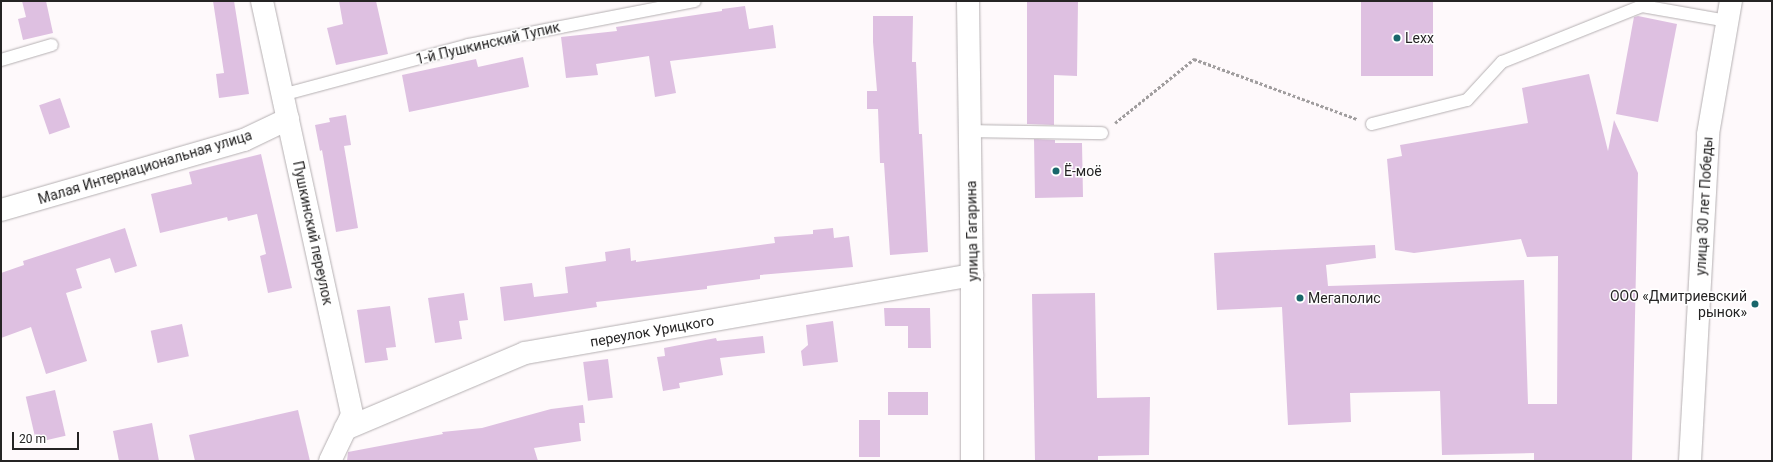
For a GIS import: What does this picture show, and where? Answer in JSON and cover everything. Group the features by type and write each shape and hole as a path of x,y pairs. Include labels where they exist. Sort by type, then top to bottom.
{"street":[{"name":"Пушкинский переулок","path":"262,1 352,414 330,461"},
{"name":"улица Гагарина","path":"968,1 972,275 972,461"},
{"name":"улица 30 лет Победы","path":"1690,461 1708,134 1729,11"},
{"name":"Малая Интернациональная улица","path":"1,210 244,140 288,118"},
{"name":"переулок Урицкого","path":"345,429 525,353 972,275"}],"lane":[{"name":"1-й Пушкинский Тупик","path":"282,95 468,45 695,1"},
{"path":"1372,124 1467,100 1502,62 1642,6 1729,11"},
{"path":"1,60 52,45"},
{"path":"970,131 1102,133"}],"path":[{"path":"1102,133 1194,59 1372,124"}],"building":[{"path":"22,1 46,1 53,33 23,40 18,19 26,17"},
{"path":"213,1 234,1 249,94 219,98 216,74 224,73"},
{"path":"339,1 376,1 388,54 336,65 327,28 343,24"},
{"path":"1027,1 1078,1 1077,76 1054,75 1054,125 1027,124"},
{"name":"Lexx","path":"1361,1 1433,1 1433,76 1361,76"},
{"path":"745,6 749,29 773,25 776,48 670,61 676,93 655,97 649,56 596,64 598,75 566,78 561,37 617,31 616,27 722,11 722,9"},
{"path":"873,16 913,16 912,62 916,62 919,134 922,134 928,252 890,255 884,163 880,163 878,109 867,109 867,91 877,91 873,42"},
{"path":"1638,16 1677,24 1658,122 1616,114 1634,17"},
{"path":"523,57 529,87 409,112 402,75 476,59 478,67"},
{"path":"1589,74 1608,151 1614,120 1638,173 1632,461 1534,461 1534,453 1442,455 1440,391 1350,393 1351,422 1288,425 1282,307 1217,310 1214,253 1375,245 1376,258 1326,265 1328,286 1524,280 1528,404 1557,404 1558,256 1527,257 1521,239 1414,253 1395,250 1387,159 1402,156 1400,145 1528,123 1522,88"},
{"path":"60,98 70,127 49,134 39,105"},
{"path":"346,115 351,145 344,146 358,228 336,232 322,150 320,151 315,125 330,122 329,118"},
{"path":"1034,139 1055,140 1055,143 1082,143 1083,197 1035,198"},
{"path":"261,154 292,288 268,293 260,256 266,254 257,214 228,221 227,217 160,233 151,194 192,184 189,172"},
{"path":"125,228 137,266 115,273 110,258 76,269 82,288 66,293 87,361 46,374 31,327 1,338 1,273 24,265 23,261"},
{"path":"833,228 834,238 849,236 853,267 760,275 760,279 707,286 707,289 596,302 597,307 504,321 500,287 532,283 534,297 568,293 565,267 606,261 605,252 630,248 631,261 636,260 636,262 775,243 774,237 813,234 813,230"},
{"path":"464,293 468,320 459,321 462,339 435,343 428,298"},
{"path":"1095,293 1097,398 1150,397 1149,455 1098,456 1098,461 1035,461 1032,294"},
{"path":"390,306 396,347 386,348 388,360 365,363 357,310"},
{"path":"884,308 930,308 931,348 908,348 908,326 885,326"},
{"path":"833,321 838,362 803,366 801,351 808,345 806,325"},
{"path":"182,324 189,356 158,363 151,331"},
{"path":"763,336 765,353 720,358 723,375 679,383 680,388 663,391 657,357 665,356 664,348 716,338 717,341"},
{"path":"608,359 613,398 588,401 583,362"},
{"path":"55,390 66,436 36,443 26,397"},
{"path":"888,392 928,392 928,415 888,415"},
{"path":"583,405 585,423 579,423 581,441 534,448 538,461 347,461 348,452 443,434 442,432 482,428 551,409"},
{"path":"298,410 310,461 195,461 189,435"},
{"path":"859,420 880,420 880,457 859,457"},
{"path":"152,423 159,461 119,461 113,431"}],"place":[{"name":"Lexx","path":"1397,38"},
{"name":"Ё-моё","path":"1056,171"},
{"name":"Мегаполис","path":"1300,298"},
{"name":"ООО «Дмитриевский рынок»","path":"1755,304"}]}
